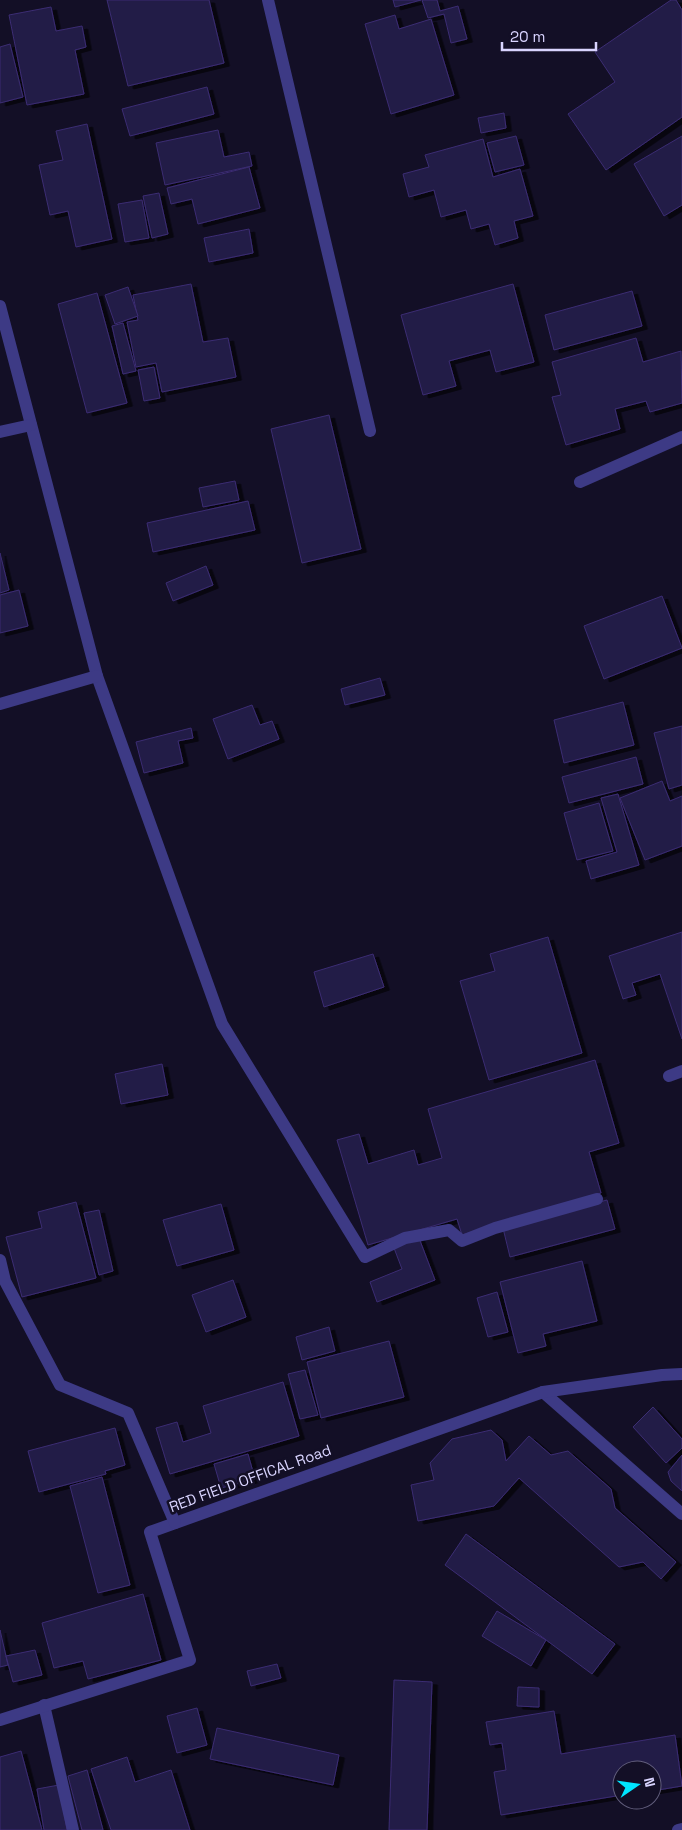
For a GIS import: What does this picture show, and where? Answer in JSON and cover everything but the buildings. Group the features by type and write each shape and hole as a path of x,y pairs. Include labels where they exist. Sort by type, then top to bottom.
{"street":[{"path":"268,0 370,431"},
{"path":"0,306 97,676 222,1024 365,1257 405,1238 449,1230 462,1241 495,1228 597,1198"},
{"path":"0,432 31,425"},
{"path":"580,482 682,436"},
{"path":"0,704 97,676"},
{"path":"669,1076 682,1071"},
{"path":"0,1260 5,1281 60,1385 128,1412 175,1523"},
{"name":"RED FIELD OFFICAL Road","path":"0,1720 190,1660 150,1532 543,1392 662,1375 682,1374"},
{"path":"543,1392 682,1514"},
{"path":"44,1706 73,1830"},
{"path":"678,1830 682,1829"}]}
